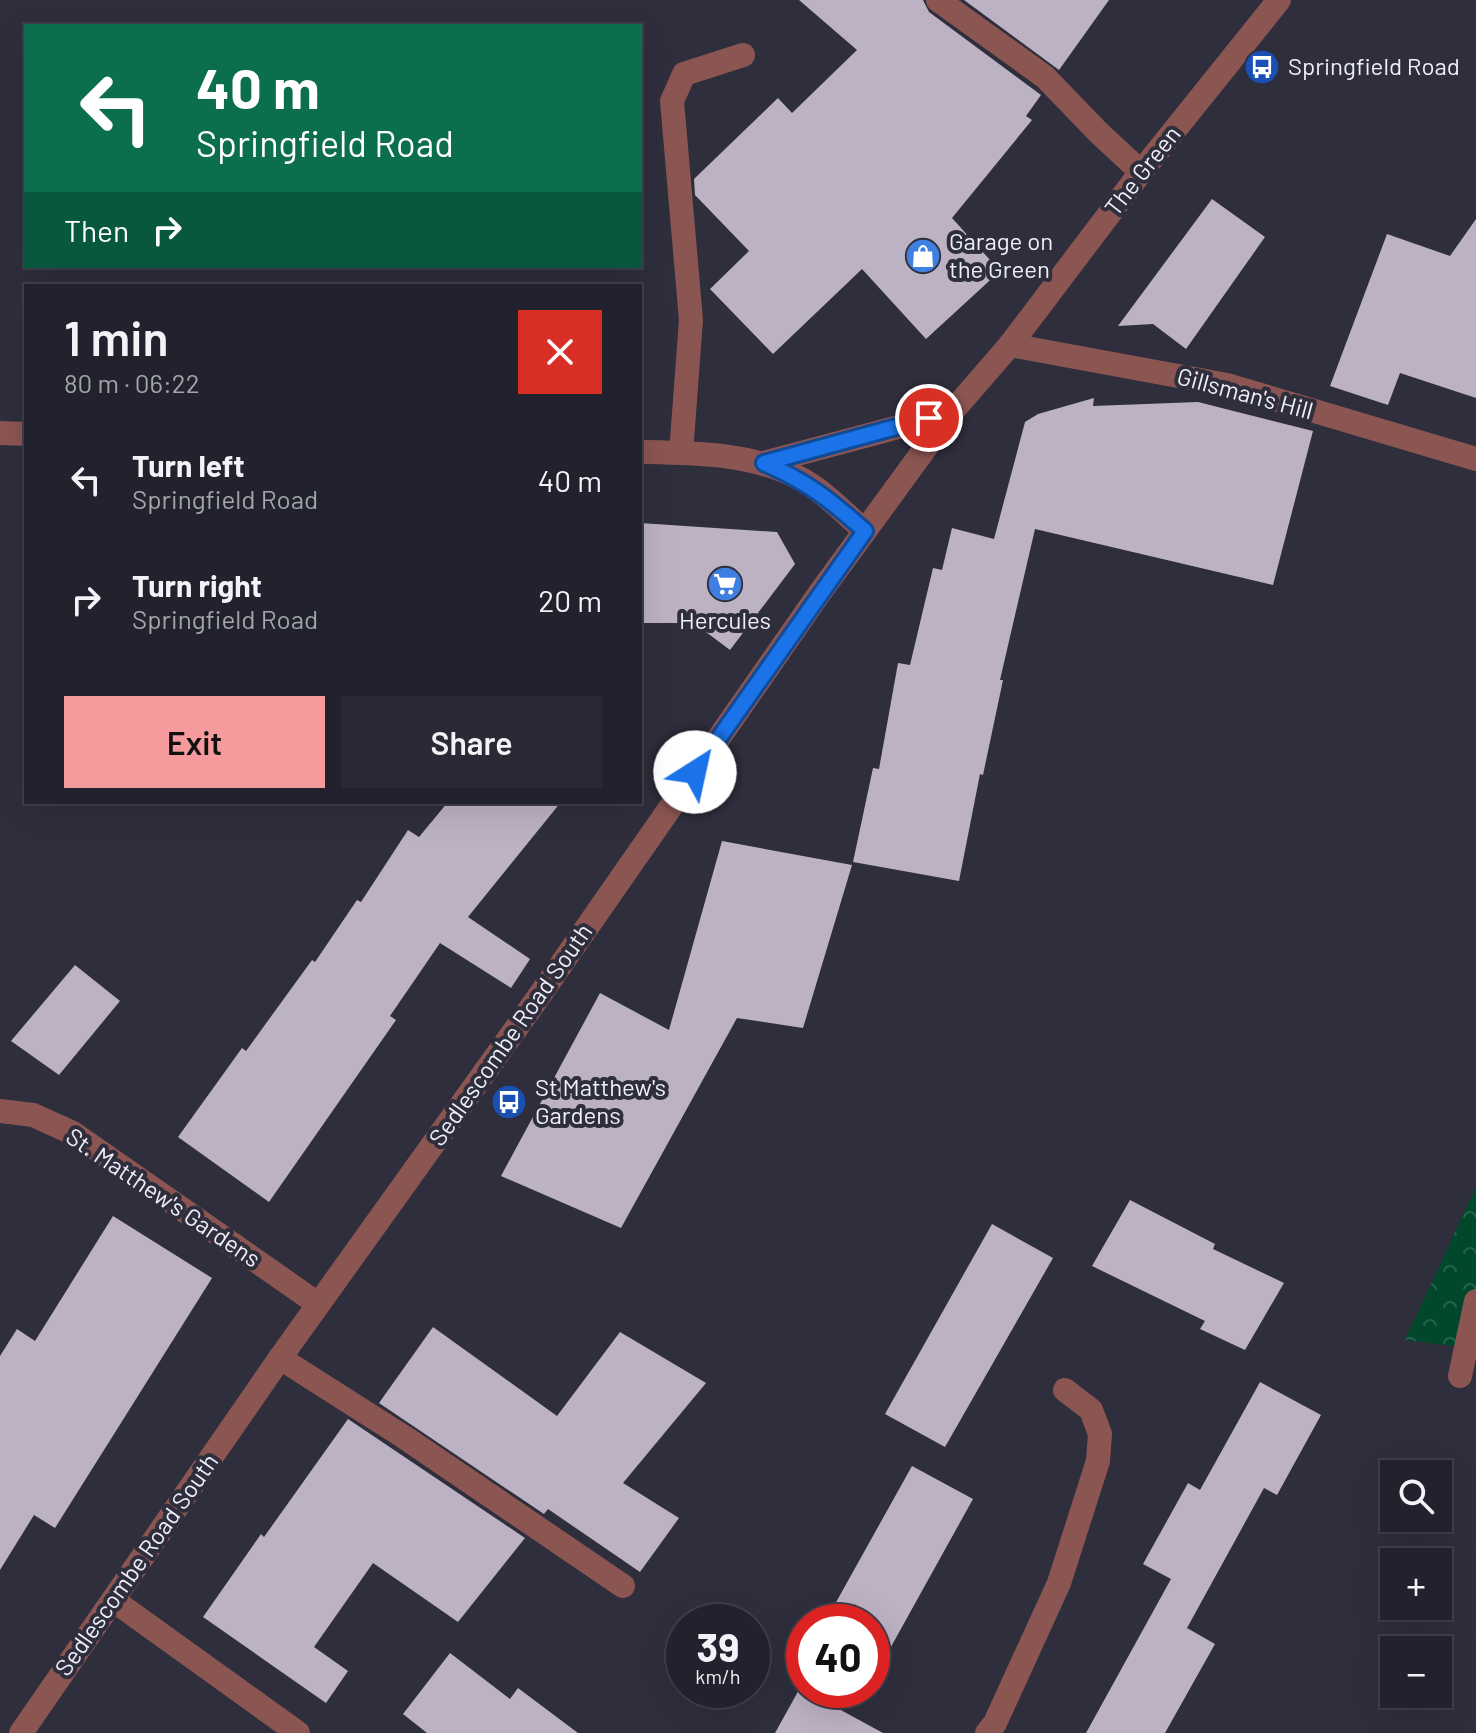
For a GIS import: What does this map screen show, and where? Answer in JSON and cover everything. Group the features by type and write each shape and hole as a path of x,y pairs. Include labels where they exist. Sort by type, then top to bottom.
{"street":[{"path":"938,0 1045,77 1141,172"},
{"name":"The Green","path":"1010,345 1141,172 1279,0"},
{"path":"681,453 691,320 672,101 684,74 743,55"},
{"name":"Sedlescombe Road South","path":"21,1733 280,1358 535,1002 819,594 951,413 1010,345"},
{"name":"Gillsman's Hill","path":"1010,345 1227,385 1476,459"},
{"path":"764,463 951,413"},
{"path":"0,433 24,434"},
{"path":"642,452 681,453 764,463 803,480 865,531"},
{"name":"St. Matthew's Gardens","path":"0,1111 33,1115 73,1133 318,1304"},
{"path":"1460,1376 1476,1301"},
{"path":"280,1358 404,1437 623,1586"},
{"path":"987,1733 995,1723 1059,1583 1098,1461 1100,1434 1091,1410 1065,1390"},
{"path":"113,1600 298,1733"}],"green space":[{"path":"1476,1187 1476,1349 1405,1340"}],"building":[{"path":"799,0 923,0 929,12 1041,95 1026,116 1032,120 952,218 1000,271 926,339 862,269 773,354 710,289 749,251 695,195 694,179 778,98 792,113 857,50"},
{"path":"964,0 1109,0 1059,70"},
{"path":"1212,199 1265,237 1186,349 1153,324 1118,326"},
{"path":"1476,219 1476,398 1400,373 1388,405 1330,386 1387,234 1450,256"},
{"path":"1094,398 1093,406 1198,402 1313,431 1273,585 1035,529 959,881 853,862 873,768 879,769 898,663 910,665 933,568 942,570 952,528 994,539 1025,422 1038,414"},
{"name":"Hercules","path":"642,523 777,532 795,564 730,650 694,623 642,623"},
{"path":"446,804 559,804 468,917 530,959 511,988 440,943 390,1016 396,1020 269,1202 178,1137 242,1048 246,1051 312,960 315,962 357,900 361,902 408,830 419,837"},
{"path":"722,841 852,865 803,1028 737,1018 621,1228 501,1176 600,993 669,1030"},
{"path":"75,965 120,1001 59,1075 11,1041"},
{"path":"1130,1200 1215,1244 1213,1249 1284,1283 1245,1350 1200,1329 1205,1321 1092,1266"},
{"path":"113,1216 212,1278 55,1528 34,1515 0,1570 0,1356 17,1329 35,1341"},
{"path":"992,1224 1053,1258 945,1447 885,1414"},
{"path":"433,1327 557,1416 620,1332 706,1383 623,1483 679,1518 640,1572 548,1509 544,1514 379,1403"},
{"path":"1260,1382 1321,1415 1277,1495 1264,1488 1187,1628 1215,1644 1165,1733 1086,1733 1171,1579 1143,1564 1188,1483 1200,1490"},
{"path":"348,1419 525,1538 458,1622 373,1563 314,1647 348,1671 326,1703 203,1617"},
{"path":"912,1466 973,1499 890,1649 890,1604 835,1604"},
{"path":"450,1653 510,1699 518,1688 578,1733 427,1733 403,1714"},
{"path":"789,1708 837,1708 883,1733 775,1733"}],"place":[{"name":"Springfield Road","path":"1262,67"},
{"name":"Garage on the Green","path":"923,256"},
{"name":"Hercules","path":"725,584"},
{"name":"St Matthew's Gardens","path":"509,1102"}],"route":[{"path":"695,772 865,531 803,480 764,463 929,418"}]}
